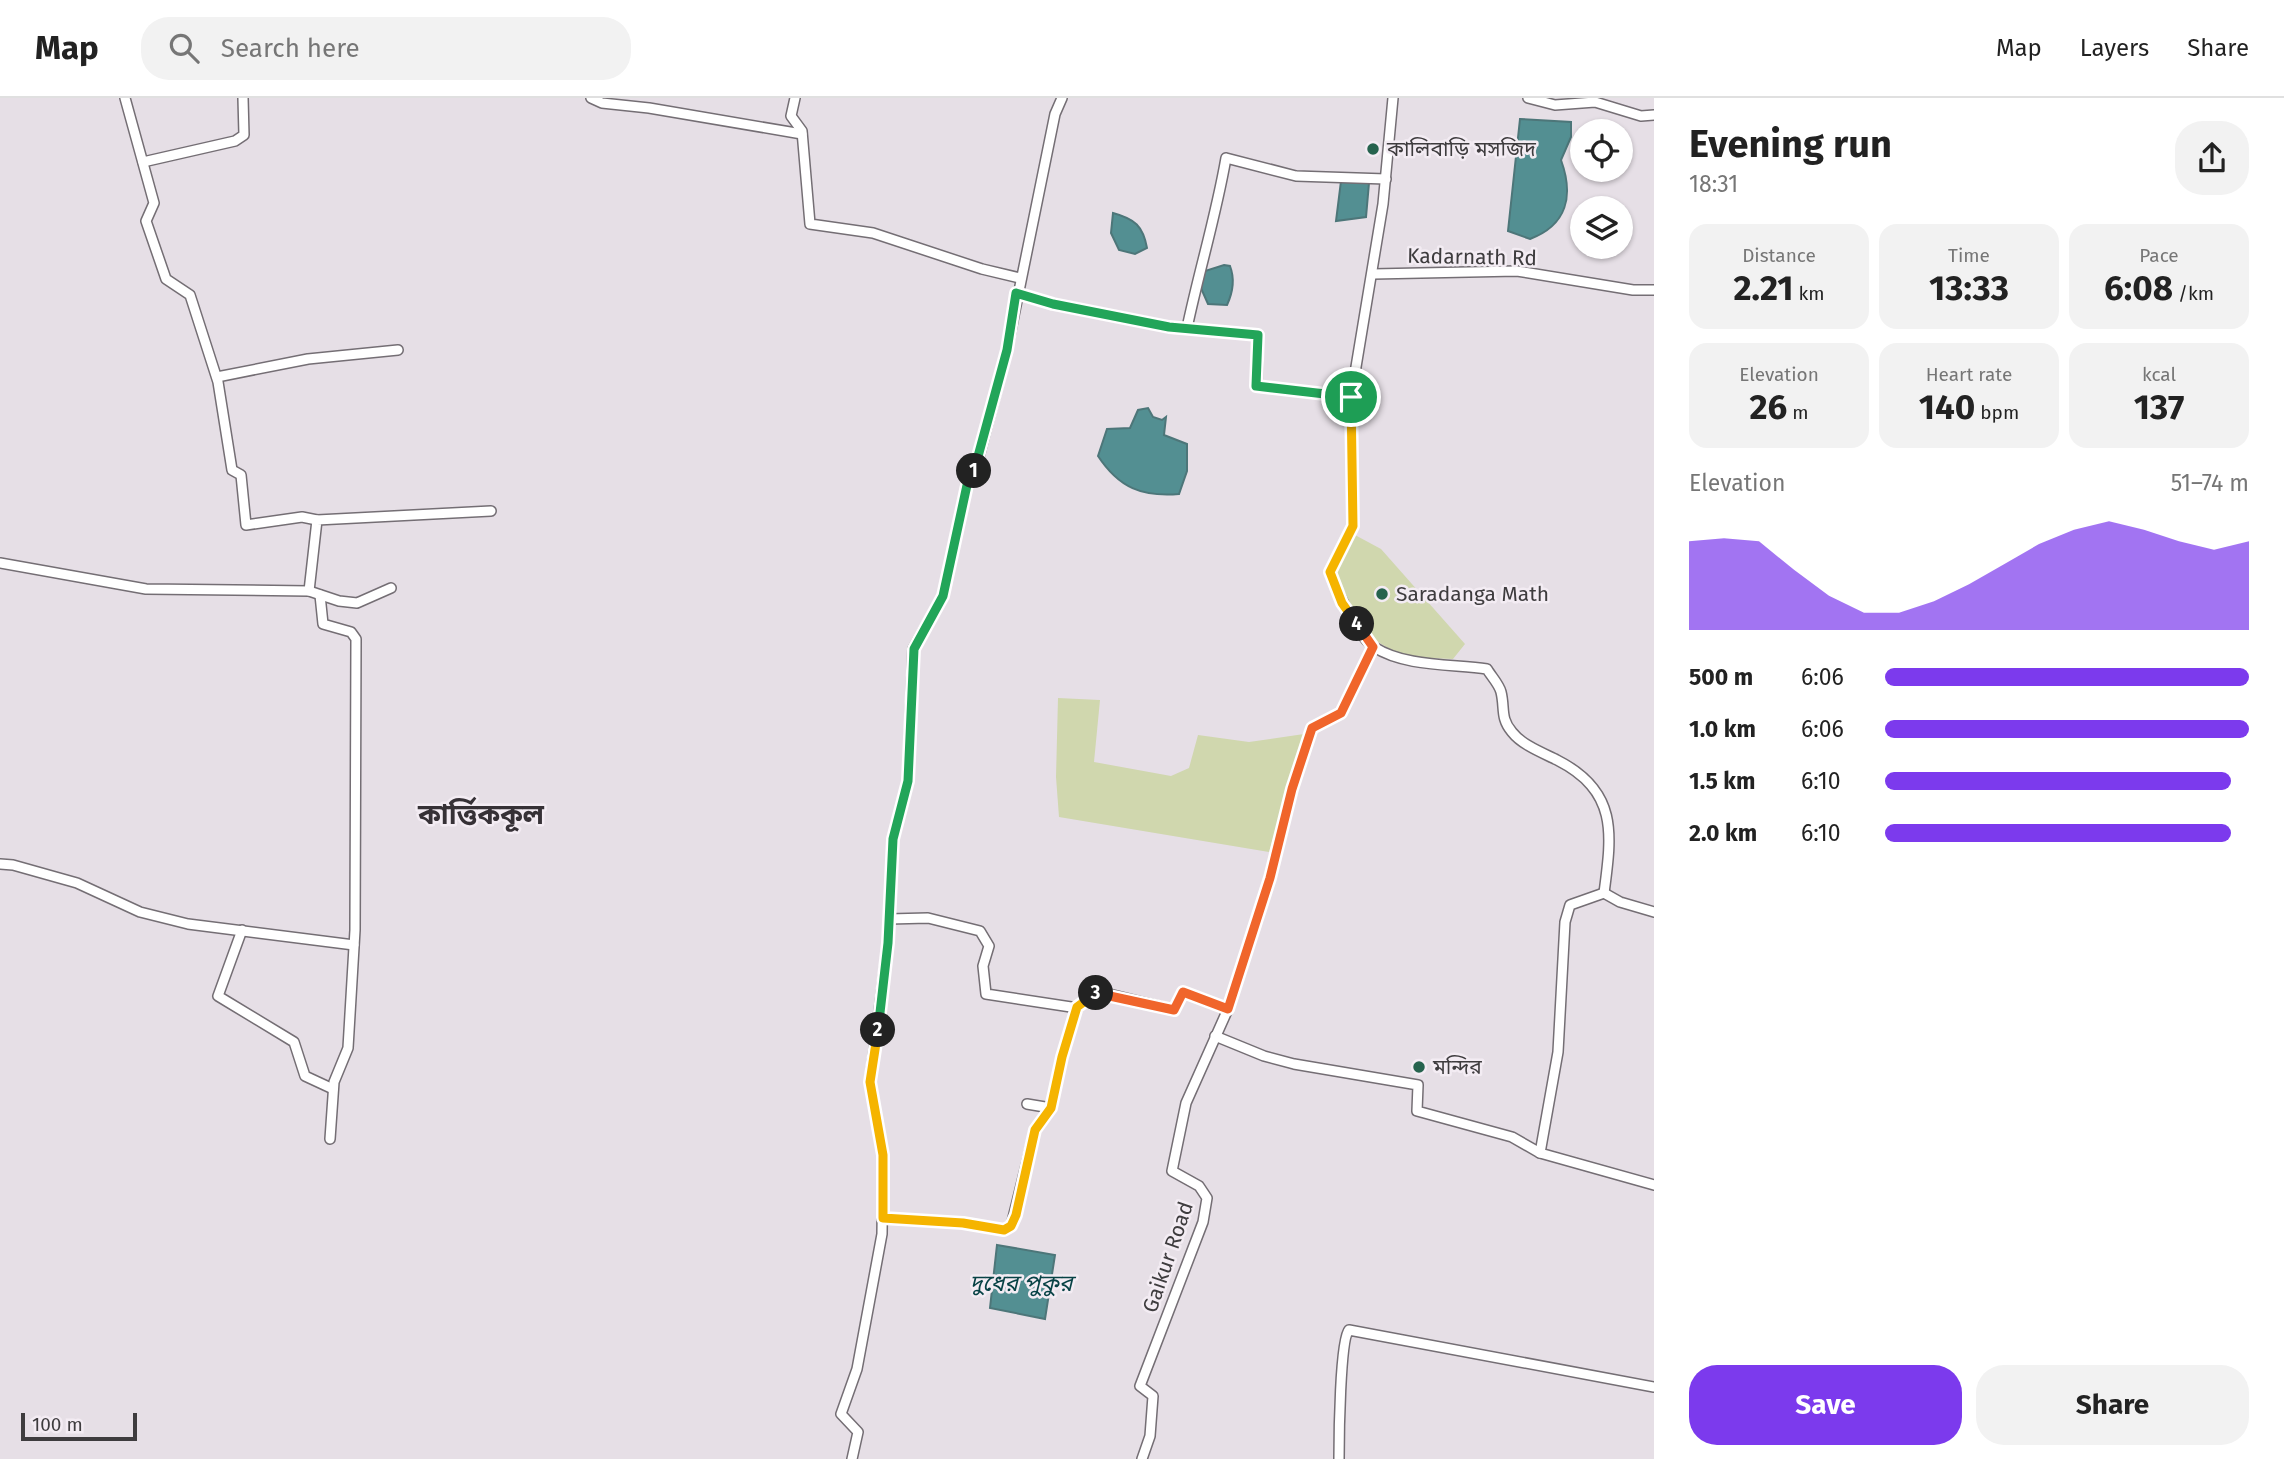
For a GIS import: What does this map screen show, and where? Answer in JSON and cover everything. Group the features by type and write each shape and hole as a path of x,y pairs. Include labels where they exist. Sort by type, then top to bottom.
{"street":[{"path":"125,98 154,203 146,220 166,279 190,295 217,377 232,470 240,475 246,525 302,517 317,520 491,511"},
{"path":"143,162 235,141 244,135 243,98"},
{"path":"591,98 802,134"},
{"path":"795,98 792,121 802,134 810,224 817,228 873,233 982,269 1020,278"},
{"path":"852,1459 858,1432 841,1414 857,1368 883,1218 883,1155 870,1082 880,1017 893,839 908,781 914,649 943,596 969,476 976,468 1007,350 1016,293 1055,114 1062,98"},
{"path":"1393,98 1386,179 1373,274 1351,397 1353,526 1330,572 1342,603 1373,647 1409,660 1487,669 1501,691 1501,714 1513,734 1583,774 1595,788 1606,811 1609,854 1604,893"},
{"path":"1528,98 1556,105 1595,102 1641,116 1654,115"},
{"path":"1186,328 1205,243 1215,221 1226,158 1296,176 1386,179"},
{"name":"Kadarnath Rd","path":"1373,274 1517,271 1633,290 1654,290"},
{"path":"1016,293 1053,304 1186,328 1258,335 1256,386 1351,397"},
{"path":"217,377 308,359 398,351"},
{"path":"309,591 317,520"},
{"path":"0,563 146,589 309,591 357,603 391,588"},
{"path":"320,595 323,624 351,632 356,639 354,944 348,1048 333,1089 330,1139"},
{"path":"1373,647 1341,713 1312,728 1292,789 1270,878 1228,1009 1215,1036 1264,1056 1294,1064 1418,1084 1417,1111 1512,1137 1540,1153 1654,1185"},
{"path":"0,864 13,864 77,883 140,912 188,924 354,944"},
{"path":"1540,1153 1558,1052 1565,922 1570,905 1604,893 1620,902 1654,912"},
{"path":"889,919 928,918 980,931 989,946 983,966 986,994 1071,1007"},
{"path":"242,930 218,996 294,1042 305,1076 333,1089"},
{"path":"883,1218 963,1223 1004,1230 1011,1226 1016,1215 1035,1130 1051,1108 1077,1007 1093,994 1101,992 1174,1010 1183,992 1228,1009"},
{"name":"Gaikur Road","path":"1142,1459 1150,1436 1153,1396 1140,1386 1205,1210 1207,1198 1199,1186 1172,1171 1186,1103 1215,1036"},
{"path":"1027,1104 1051,1108"},
{"path":"1339,1459 1343,1360 1345,1335 1349,1330 1654,1387"}],"green space":[{"name":"Saradanga Math","path":"1355,535 1381,549 1465,644 1453,659 1407,655 1390,649 1366,630 1336,574"},
{"path":"1058,698 1100,700 1094,762 1171,776 1189,768 1198,735 1249,742 1304,734 1269,852 1059,817 1056,777"}],"water":[{"path":"1520,119 1570,122 1570,139 1561,160 1567,197 1559,217 1552,226 1530,239 1508,231"},
{"path":"1341,181 1369,183 1366,217 1336,221"},
{"path":"1113,213 1137,224 1147,248 1135,254 1119,250 1111,233"},
{"path":"1224,265 1230,266 1233,286 1227,305 1208,304 1200,286 1205,271"},
{"path":"1148,408 1153,417 1162,420 1166,417 1164,435 1187,444 1187,471 1179,494 1154,494 1133,488 1114,476 1098,456 1107,429 1130,428 1138,410"},
{"name":"দুধের পুকুর","path":"997,1245 1055,1255 1045,1319 990,1308"}],"place":[{"name":"কালিবাড়ি মসজিদ","path":"1373,149"},
{"name":"Saradanga Math","path":"1382,594"},
{"name":"মন্দির","path":"1419,1067"}],"district":[{"name":"কার্ত্তিককূল","path":"481,814"}],"route":[{"path":"1016,293 1079,310 1115,314 1169,327 1258,335 1256,386 1351,397 1350,469 1353,526 1341,545 1330,572 1342,603 1373,647 1350,700 1341,713 1312,728 1292,789 1270,878 1228,1009 1183,992 1174,1010 1101,992 1093,994 1077,1007 1051,1108 1042,1125 1035,1130 1016,1215 1011,1226 1004,1230 963,1223 883,1218 883,1155 876,1128 870,1082 888,943 889,870 893,839 908,781 913,724 914,649 943,596 969,476 976,468 1007,350 1016,293"}]}
